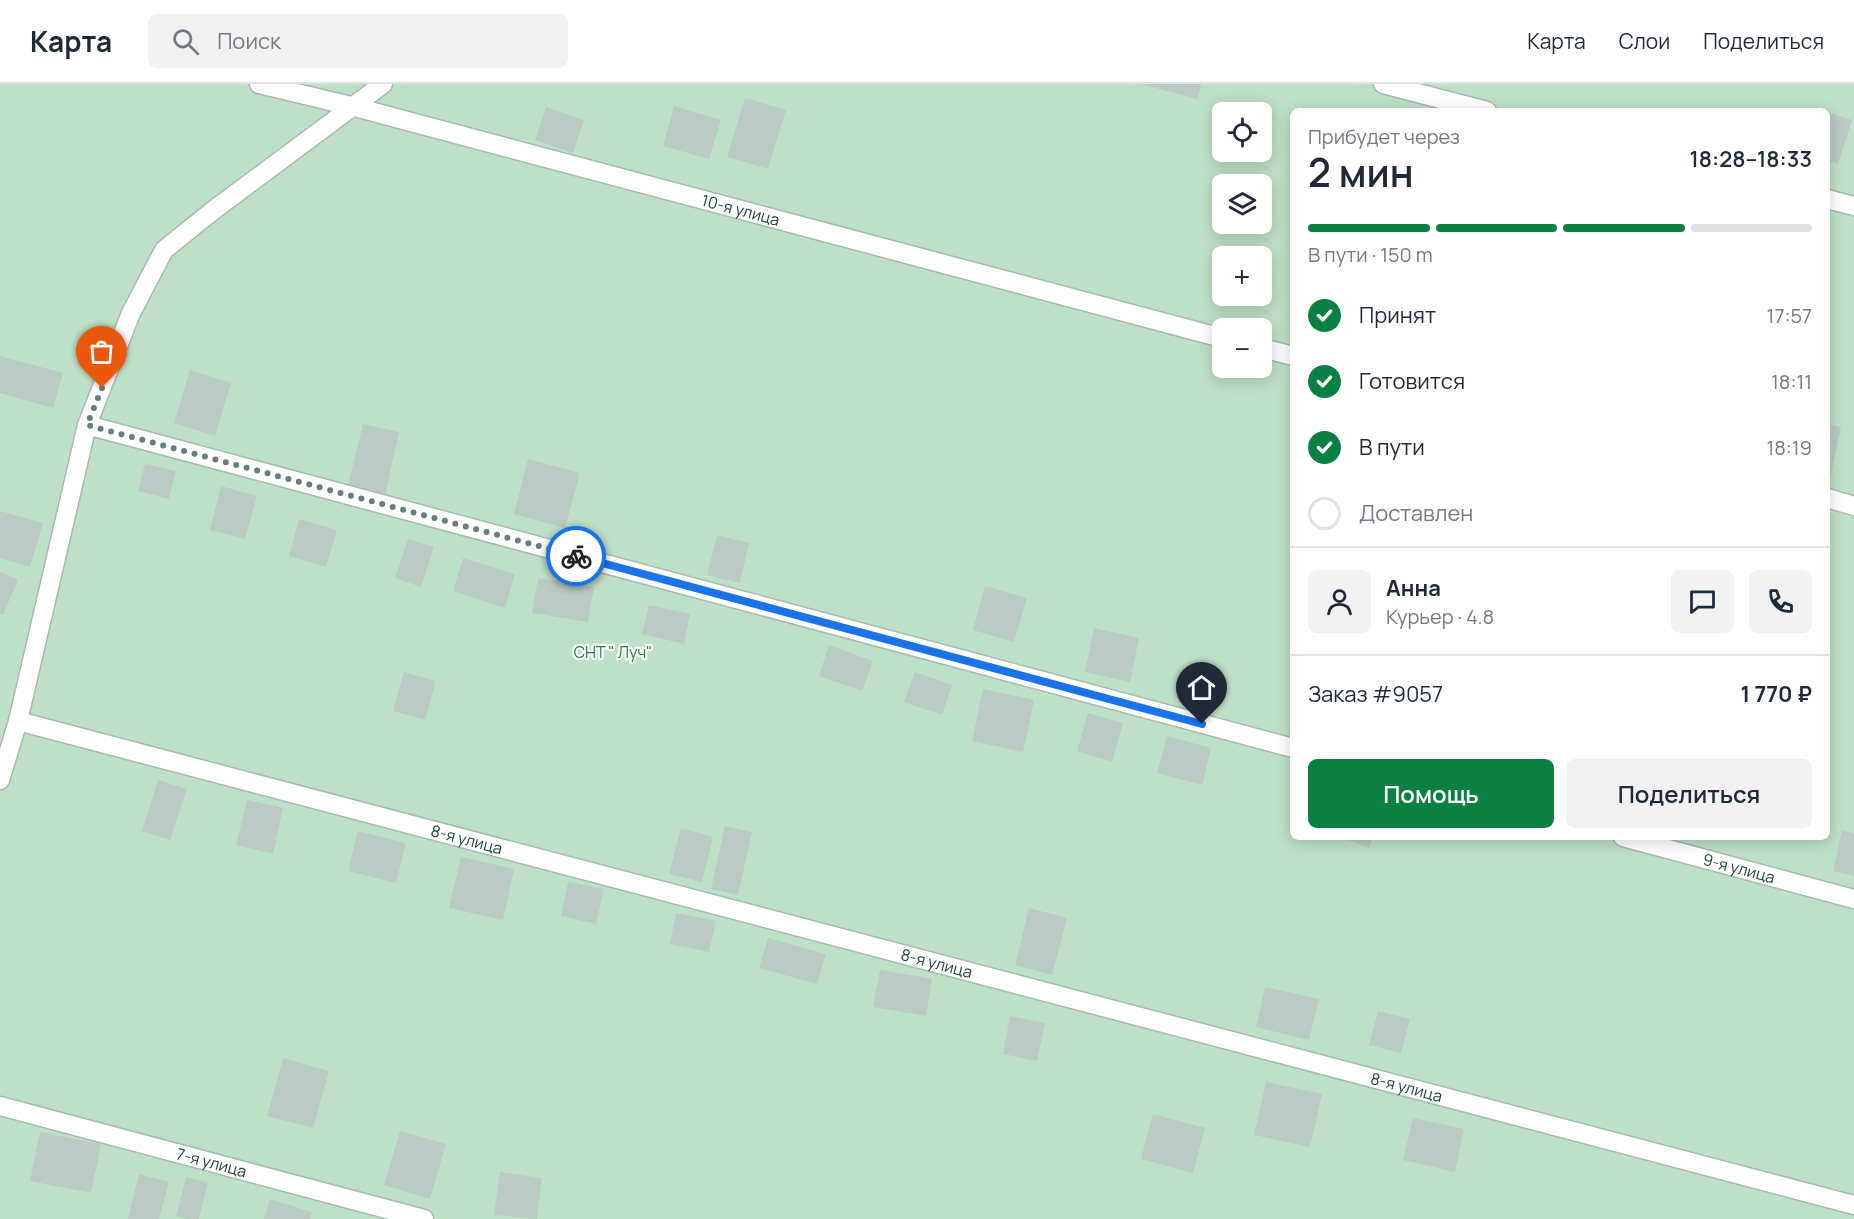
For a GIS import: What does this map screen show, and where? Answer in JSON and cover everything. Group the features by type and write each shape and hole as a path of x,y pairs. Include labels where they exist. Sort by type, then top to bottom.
{"street":[{"name":"10-я улица","path":"259,84 351,106 1212,335"},
{"path":"0,780 18,721 87,425 131,313 164,250 215,209 383,84"},
{"path":"1383,84 1475,108"},
{"path":"1830,201 1854,206"},
{"path":"1272,351 1290,356"},
{"path":"87,425 1290,747"},
{"path":"1830,499 1854,506"},
{"name":"8-я улица","path":"18,721 1854,1204"},
{"name":"9-я улица","path":"1634,840 1854,899"},
{"name":"7-я улица","path":"0,1106 424,1219"}],"green space":[{"name":"СНТ \" Луч\"","path":"0,84 1854,84 1854,1219 0,1219"}],"building":[{"path":"1140,84 1201,84 1198,99"},
{"path":"745,98 786,110 768,169 727,157"},
{"path":"674,106 721,120 709,159 663,146"},
{"path":"546,107 584,120 573,153 535,140"},
{"path":"1830,113 1852,120 1838,164 1830,161"},
{"path":"0,356 63,373 53,408 0,393"},
{"path":"190,370 231,383 215,436 174,423"},
{"path":"363,424 399,432 385,495 348,486"},
{"path":"1830,425 1841,427 1830,474"},
{"path":"528,459 580,473 565,528 514,514"},
{"path":"145,464 176,471 169,499 138,491"},
{"path":"221,486 257,496 245,539 210,530"},
{"path":"0,511 43,523 30,567 0,558"},
{"path":"299,519 337,530 326,567 289,556"},
{"path":"717,535 749,543 740,583 707,575"},
{"path":"408,539 434,547 421,587 395,578"},
{"path":"463,558 515,574 505,608 453,591"},
{"path":"0,572 18,580 3,615 0,614"},
{"path":"538,578 594,587 588,622 532,613"},
{"path":"985,586 1027,598 1014,642 973,630"},
{"path":"649,605 690,614 684,644 642,634"},
{"path":"1094,628 1139,638 1130,682 1085,672"},
{"path":"829,645 873,661 862,691 819,676"},
{"path":"404,672 436,681 425,720 393,711"},
{"path":"915,672 952,685 942,715 904,702"},
{"path":"983,689 1034,700 1023,752 972,741"},
{"path":"1088,713 1123,723 1112,762 1077,751"},
{"path":"1167,736 1211,748 1202,785 1157,773"},
{"path":"158,780 187,789 170,840 142,831"},
{"path":"247,800 283,808 273,854 236,845"},
{"path":"725,826 752,832 738,895 711,889"},
{"path":"681,828 713,837 702,882 669,874"},
{"path":"1842,830 1854,833 1854,876 1833,871"},
{"path":"358,831 406,843 396,883 348,871"},
{"path":"1349,840 1372,840 1369,848"},
{"path":"461,857 514,869 503,920 449,908"},
{"path":"568,882 604,889 596,924 561,916"},
{"path":"1029,908 1067,918 1052,975 1015,965"},
{"path":"676,913 716,921 709,952 670,944"},
{"path":"768,938 826,954 817,984 759,968"},
{"path":"880,970 932,979 926,1016 873,1007"},
{"path":"1265,987 1319,999 1309,1040 1256,1027"},
{"path":"1378,1011 1410,1019 1401,1053 1369,1045"},
{"path":"1010,1016 1045,1023 1037,1061 1003,1054"},
{"path":"283,1058 329,1071 313,1128 267,1116"},
{"path":"1266,1082 1322,1094 1310,1147 1254,1135"},
{"path":"1153,1114 1205,1128 1193,1173 1141,1159"},
{"path":"1413,1118 1464,1129 1455,1172 1403,1160"},
{"path":"400,1131 446,1144 430,1199 384,1185"},
{"path":"40,1132 101,1144 91,1193 30,1181"},
{"path":"500,1172 542,1178 537,1219 494,1215"},
{"path":"139,1174 169,1182 159,1219 128,1219"},
{"path":"186,1177 208,1182 199,1219 176,1216"},
{"path":"270,1199 312,1212 310,1219 264,1219"}],"way so far":[{"path":"102,388 87,425 576,556"}],"route":[{"path":"576,556 1202,724"}]}
